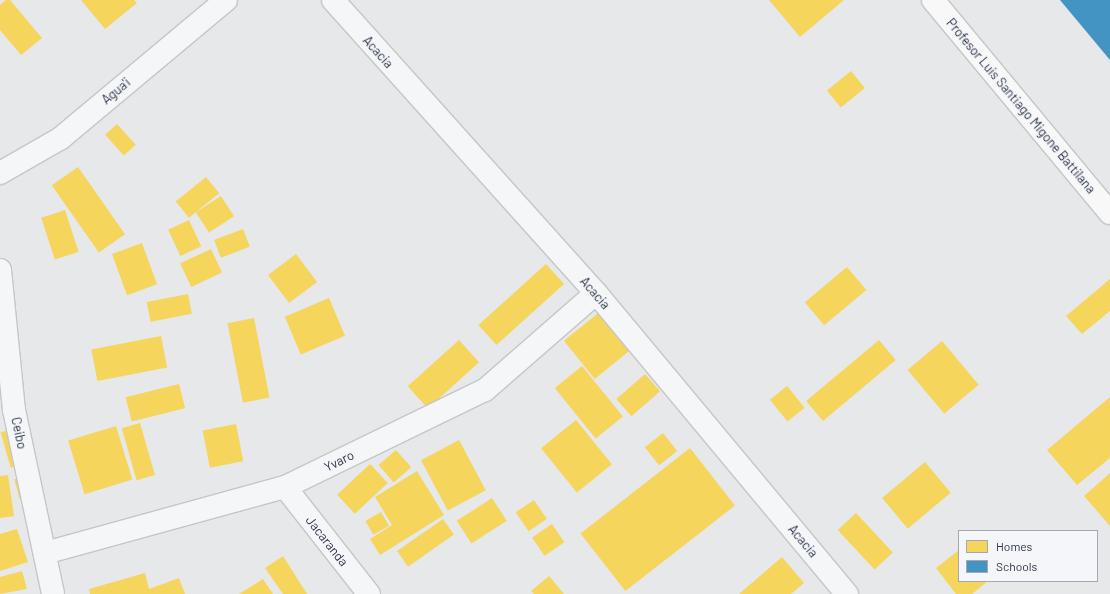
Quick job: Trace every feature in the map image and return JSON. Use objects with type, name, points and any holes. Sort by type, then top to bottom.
[{"type":"main road","name":"Profesor Luis Santiago Migone Battilana","points":[[936,1],[1110,212]]},
{"type":"street","name":"Agua'i","points":[[0,173],[61,138],[226,0]]},
{"type":"street","name":"Acacia","points":[[333,0],[596,293],[847,594]]},
{"type":"street","name":"Ceibo","points":[[0,270],[7,412],[45,553],[52,594]]},
{"type":"street","name":"Yvaro","points":[[45,553],[285,487],[484,390],[596,293]]},
{"type":"street","name":"Jacaranda","points":[[285,487],[369,594]]},
{"type":"building: Homes","points":[[6,0],[10,0],[42,38],[21,55],[0,30],[0,5]]},
{"type":"building: Homes","points":[[81,0],[134,0],[137,3],[105,29]]},
{"type":"building: Homes","points":[[769,0],[844,0],[800,37]]},
{"type":"building: Homes","points":[[851,71],[865,88],[841,108],[827,91]]},
{"type":"building: Homes","points":[[117,124],[136,145],[124,156],[105,135]]},
{"type":"building: Homes","points":[[78,167],[125,234],[99,253],[52,185]]},
{"type":"building: Homes","points":[[206,177],[219,193],[189,218],[176,202]]},
{"type":"building: Homes","points":[[221,196],[234,216],[209,232],[196,212]]},
{"type":"building: Homes","points":[[65,210],[79,252],[55,260],[41,218]]},
{"type":"building: Homes","points":[[189,220],[201,246],[180,256],[168,230]]},
{"type":"building: Homes","points":[[243,229],[250,247],[221,258],[214,240]]},
{"type":"building: Homes","points":[[142,243],[157,284],[127,295],[112,254]]},
{"type":"building: Homes","points":[[211,249],[222,273],[191,287],[180,263]]},
{"type":"building: Homes","points":[[296,254],[317,282],[289,303],[268,275]]},
{"type":"building: Homes","points":[[546,264],[564,284],[496,345],[478,325]]},
{"type":"building: Homes","points":[[847,267],[866,290],[824,325],[805,302]]},
{"type":"building: Homes","points":[[1110,279],[1110,311],[1082,334],[1066,316]]},
{"type":"building: Homes","points":[[188,294],[192,314],[151,322],[147,302]]},
{"type":"building: Homes","points":[[329,298],[345,336],[301,354],[285,317]]},
{"type":"building: Homes","points":[[602,310],[633,348],[595,379],[564,341]]},
{"type":"building: Homes","points":[[254,318],[269,398],[243,403],[227,323]]},
{"type":"building: Homes","points":[[161,336],[167,367],[97,381],[91,350]]},
{"type":"building: Homes","points":[[459,340],[479,362],[428,408],[408,386]]},
{"type":"building: Homes","points":[[879,340],[896,360],[823,421],[806,401]]},
{"type":"building: Homes","points":[[942,341],[979,385],[944,414],[908,370]]},
{"type":"building: Homes","points":[[582,366],[623,417],[596,439],[555,388]]},
{"type":"building: Homes","points":[[645,374],[660,391],[631,416],[616,399]]},
{"type":"building: Homes","points":[[179,384],[185,408],[132,422],[126,397]]},
{"type":"building: Homes","points":[[787,386],[805,408],[788,422],[770,400]]},
{"type":"building: Homes","points":[[1110,397],[1110,458],[1077,485],[1047,450]]},
{"type":"building: Homes","points":[[576,420],[612,464],[577,493],[541,448]]},
{"type":"building: Homes","points":[[140,423],[155,475],[137,480],[122,428]]},
{"type":"building: Homes","points":[[236,424],[243,461],[210,468],[203,430]]},
{"type":"building: Homes","points":[[116,426],[132,480],[85,494],[68,441]]},
{"type":"building: Homes","points":[[15,428],[25,464],[11,468],[1,432]]},
{"type":"building: Homes","points":[[663,433],[677,451],[659,465],[645,447]]},
{"type":"building: Homes","points":[[459,440],[486,490],[448,511],[421,460]]},
{"type":"building: Homes","points":[[690,448],[735,506],[625,591],[580,534]]},
{"type":"building: Homes","points":[[396,450],[411,467],[394,482],[379,465]]},
{"type":"building: Homes","points":[[925,462],[951,493],[908,529],[882,498]]},
{"type":"building: Homes","points":[[370,464],[388,483],[355,514],[337,495]]},
{"type":"building: Homes","points":[[417,471],[444,515],[380,555],[370,539],[392,525],[375,497]]},
{"type":"building: Homes","points":[[1110,473],[1110,526],[1084,496]]},
{"type":"building: Homes","points":[[8,475],[14,516],[0,518],[0,476]]},
{"type":"building: Homes","points":[[23,477],[28,496],[19,499],[14,479]]},
{"type":"building: Homes","points":[[492,498],[507,521],[471,544],[457,521]]},
{"type":"building: Homes","points":[[534,500],[547,519],[529,531],[516,512]]},
{"type":"building: Homes","points":[[381,512],[389,526],[373,535],[365,521]]},
{"type":"building: Homes","points":[[856,513],[893,552],[875,570],[838,530]]},
{"type":"building: Homes","points":[[443,519],[454,535],[408,567],[397,551]]},
{"type":"building: Homes","points":[[552,524],[564,542],[544,556],[532,537]]},
{"type":"building: Homes","points":[[17,529],[28,562],[0,571],[0,534]]},
{"type":"building: Homes","points":[[958,551],[958,582],[987,582],[972,594],[956,594],[936,568]]},
{"type":"building: Homes","points":[[283,556],[307,594],[283,594],[265,568]]},
{"type":"building: Homes","points":[[782,557],[804,583],[791,594],[739,594]]},
{"type":"building: Homes","points":[[22,571],[27,589],[0,594],[0,577]]},
{"type":"building: Homes","points":[[145,573],[149,589],[179,578],[185,594],[90,594],[89,589]]},
{"type":"building: Homes","points":[[549,576],[564,594],[534,594],[531,591]]},
{"type":"building: Homes","points":[[263,579],[273,594],[239,594]]},
{"type":"building: Schools","points":[[1060,0],[1110,0],[1110,60]]}]
